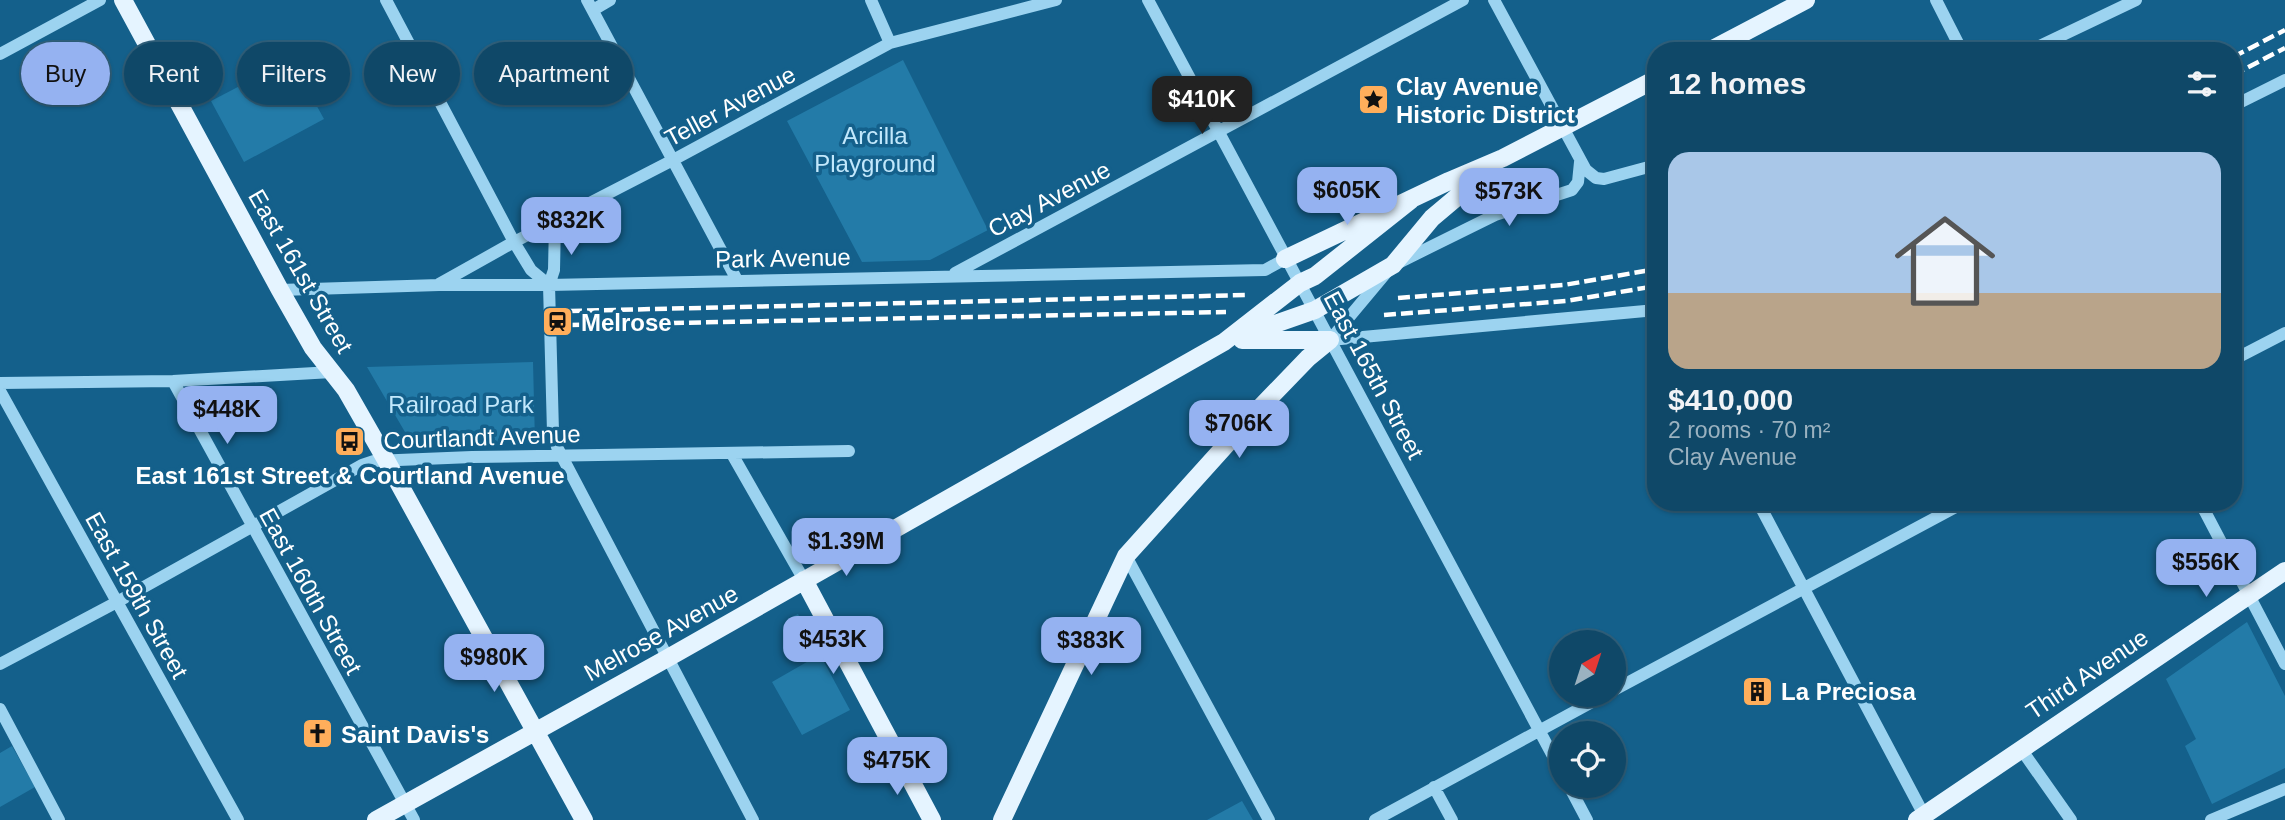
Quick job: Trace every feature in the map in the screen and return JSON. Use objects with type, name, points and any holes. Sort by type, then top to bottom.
[{"type":"main road","name":"East 161st Street","points":[[123,0],[280,290],[313,348],[345,390],[386,460],[584,820]]},
{"type":"main road","points":[[1726,42],[1807,0]]},
{"type":"main road","points":[[1285,259],[1503,158],[1647,84]]},
{"type":"main road","points":[[1393,265],[1432,218],[1503,158]]},
{"type":"main road","name":"Melrose Avenue","points":[[376,820],[409,812],[536,730],[1224,342],[1300,283],[1315,276],[1410,200]]},
{"type":"main road","name":"Melrose Avenue","points":[[1224,342],[1315,310],[1393,265]]},
{"type":"main road","points":[[1224,342],[1330,340]]},
{"type":"main road","points":[[1002,820],[1126,556],[1254,415],[1308,358],[1330,340]]},
{"type":"main road","name":"Third Avenue","points":[[1921,818],[2285,571]]},
{"type":"main road","points":[[804,580],[932,820]]},
{"type":"street","points":[[0,54],[100,0]]},
{"type":"street","points":[[386,0],[514,242],[531,270],[549,285]]},
{"type":"street","points":[[610,0],[590,5],[737,280]]},
{"type":"street","points":[[871,0],[890,43]]},
{"type":"street","name":"Teller Avenue","points":[[439,285],[514,242],[890,43],[1056,0]]},
{"type":"street","name":"East 165th Street","points":[[1148,0],[1549,748]]},
{"type":"street","name":"Clay Avenue","points":[[951,276],[1463,0]]},
{"type":"street","points":[[1494,0],[1580,162],[1600,179],[1647,167]]},
{"type":"street","points":[[1936,0],[1957,42]]},
{"type":"street","points":[[2048,42],[2136,0]]},
{"type":"street","points":[[2242,102],[2285,80]]},
{"type":"street","points":[[1330,340],[1393,265],[1495,215],[1572,190],[1577,182],[1580,162]]},
{"type":"street","points":[[555,222],[554,270],[549,285],[553,432],[559,455],[753,820]]},
{"type":"street","name":"Park Avenue","points":[[280,290],[1265,270],[1285,259]]},
{"type":"street","points":[[1330,340],[1647,311]]},
{"type":"street","points":[[2242,355],[2285,332]]},
{"type":"street","points":[[0,383],[173,381],[332,372]]},
{"type":"street","name":"East 160th Street","points":[[173,381],[409,812]]},
{"type":"street","name":"East 159th Street","points":[[0,391],[238,820]]},
{"type":"street","name":"Courtlandt Avenue","points":[[0,664],[117,602],[362,464],[386,460],[559,455],[849,451]]},
{"type":"street","points":[[732,454],[804,580]]},
{"type":"street","points":[[1763,511],[1921,818]]},
{"type":"street","points":[[1626,684],[1948,511]]},
{"type":"street","points":[[2205,511],[2285,664]]},
{"type":"street","points":[[1126,556],[1269,820]]},
{"type":"street","points":[[1375,820],[1582,707]]},
{"type":"street","points":[[0,709],[59,820]]},
{"type":"street","points":[[2021,749],[2071,820]]},
{"type":"street","points":[[1434,787],[1452,820]]},
{"type":"street","points":[[2211,820],[2285,789]]},
{"type":"street","points":[[1575,798],[1587,820]]},
{"type":"green space","name":"Arcilla Playground","points":[[903,60],[988,230],[930,260],[862,262],[787,121]]},
{"type":"green space","points":[[237,87],[237,105],[316,105],[324,119],[244,162],[213,105],[223,105],[223,95]]},
{"type":"green space","name":"Railroad Park","points":[[533,362],[535,442],[412,444],[367,367]]},
{"type":"green space","points":[[798,614],[850,710],[802,735],[772,682],[812,659],[790,618]]},
{"type":"green space","points":[[2247,622],[2285,696],[2285,768],[2212,804],[2185,746],[2196,739],[2166,679]]},
{"type":"green space","points":[[12,746],[35,787],[0,807],[0,753]]},
{"type":"green space","points":[[1242,801],[1253,820],[1207,820]]},
{"type":"railway","points":[[2242,52],[2285,30]]},
{"type":"railway","points":[[2242,70],[2285,48]]},
{"type":"railway","points":[[1398,298],[1564,285],[1647,271]]},
{"type":"railway","points":[[1384,315],[1566,301],[1647,288]]},
{"type":"railway","points":[[570,311],[1247,295]]},
{"type":"railway","points":[[570,325],[1226,312]]},
{"type":"place","name":"Clay Avenue Historic District","points":[[1373,100]]},
{"type":"place","name":"Melrose","points":[[558,322]]},
{"type":"place","name":"East 161st Street & Courtland Avenue","points":[[350,441]]},
{"type":"place","name":"La Preciosa","points":[[1758,691]]},
{"type":"place","name":"Saint Davis's","points":[[318,734]]}]
